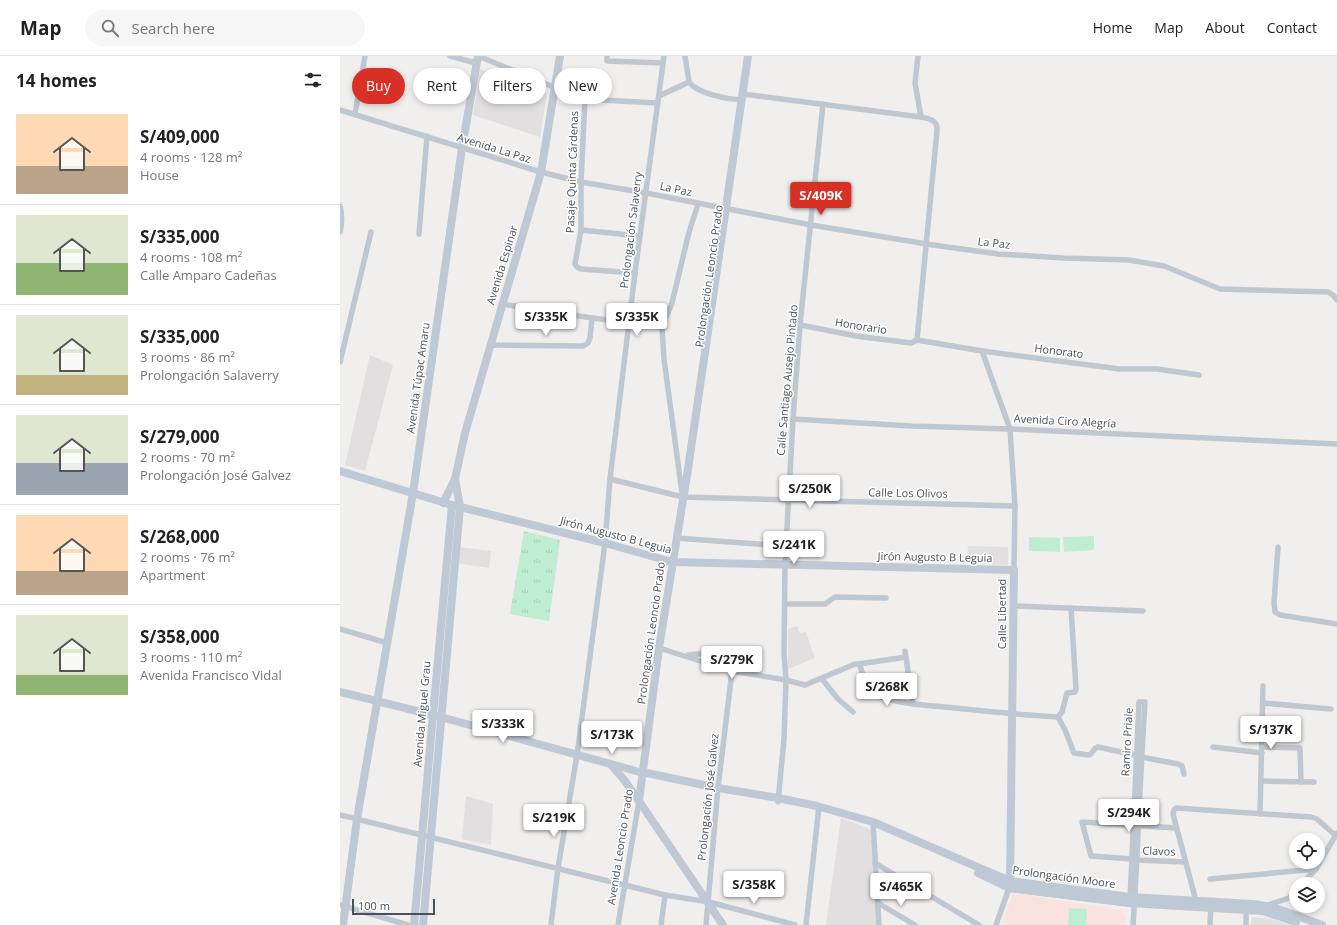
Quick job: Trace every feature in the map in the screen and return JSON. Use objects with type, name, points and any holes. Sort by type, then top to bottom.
[{"type":"street","points":[[355,114],[365,56]]},
{"type":"street","points":[[450,56],[477,59],[554,87]]},
{"type":"street","name":"Avenida Espinar","points":[[558,68],[560,56]]},
{"type":"street","points":[[607,56],[607,61],[621,59],[663,63]]},
{"type":"street","name":"Prolongación Salaverry","points":[[551,925],[558,868],[577,754],[605,543],[610,478],[635,273],[664,56]]},
{"type":"street","points":[[685,56],[689,82],[694,87],[727,99],[744,96],[823,104],[921,117],[933,120],[938,129],[917,340]]},
{"type":"street","name":"Prolongación Leoncio Prado","points":[[643,773],[659,648],[728,208],[744,96],[748,56]]},
{"type":"street","name":"Prolongación Leoncio Prado","points":[[744,96],[752,56]]},
{"type":"street","points":[[918,56],[915,83],[921,117]]},
{"type":"street","name":"Avenida Túpac Amaru","points":[[343,925],[343,905],[413,493],[462,148],[477,59]]},
{"type":"street","points":[[659,96],[689,82]]},
{"type":"street","name":"Avenida Espinar","points":[[456,506],[455,479],[464,434],[541,172],[554,99]]},
{"type":"street","points":[[612,101],[658,103]]},
{"type":"street","name":"Pasaje Quinta Cárdenas","points":[[586,104],[581,182],[581,230],[575,264],[577,267],[581,268],[635,273]]},
{"type":"street","name":"Calle Santiago Ausejo Pintado","points":[[778,800],[784,739],[786,680],[784,653],[785,564],[793,419],[800,326],[823,104]]},
{"type":"street","name":"Avenida La Paz","points":[[340,110],[541,172],[581,182],[646,193]]},
{"type":"street","points":[[419,234],[427,136]]},
{"type":"street","name":"La Paz","points":[[646,193],[811,225],[926,244],[998,254],[1128,260],[1164,266],[1217,288],[1328,292],[1333,294],[1337,300]]},
{"type":"street","name":"Prolongación Leoncio Prado","points":[[683,497],[664,359],[662,326],[672,303],[689,232],[698,204]]},
{"type":"street","points":[[340,206],[342,227],[340,232]]},
{"type":"street","points":[[581,230],[640,236]]},
{"type":"street","points":[[340,362],[371,232]]},
{"type":"street","points":[[502,304],[592,318],[662,326]]},
{"type":"street","points":[[490,345],[583,346],[588,343],[590,338],[592,318]]},
{"type":"street","name":"Honorario","points":[[800,326],[911,344],[917,340]]},
{"type":"street","name":"Honorato","points":[[917,340],[982,351],[1120,369],[1157,369],[1199,375]]},
{"type":"street","name":"Calle Libertad","points":[[982,351],[1010,429],[1015,506],[1013,714],[1009,885]]},
{"type":"street","name":"Avenida Ciro Alegría","points":[[793,419],[911,426],[1337,444]]},
{"type":"street","name":"Jirón Augusto B Leguia","points":[[340,471],[456,506],[605,543],[672,562],[1014,570]]},
{"type":"street","name":"Calle Los Olivos","points":[[610,478],[683,497],[1015,506]]},
{"type":"street","name":"Avenida Espinar","points":[[443,502],[455,479]]},
{"type":"street","name":"Avenida Miguel Grau","points":[[414,925],[422,835],[437,716],[456,506]]},
{"type":"street","points":[[676,538],[786,546]]},
{"type":"street","points":[[1278,547],[1274,603],[1275,612],[1280,615],[1337,624]]},
{"type":"street","points":[[785,604],[825,604],[834,597],[886,598]]},
{"type":"street","points":[[1013,606],[1143,611]]},
{"type":"street","points":[[1058,717],[1062,712],[1068,693],[1075,692],[1076,689],[1071,608]]},
{"type":"street","points":[[340,629],[387,642]]},
{"type":"street","points":[[659,648],[732,671],[786,680],[805,685],[855,664],[905,654],[913,704]]},
{"type":"street","points":[[685,656],[743,650]]},
{"type":"street","points":[[859,664],[866,687],[870,692],[884,698],[913,704],[1058,717]]},
{"type":"street","name":"Prolongación José Galvez","points":[[706,925],[732,671]]},
{"type":"street","points":[[822,679],[838,698],[853,712]]},
{"type":"street","points":[[1260,814],[1263,686]]},
{"type":"street","name":"Prolongación Moore","points":[[340,692],[437,716],[577,754],[612,766],[643,773],[647,772],[719,791],[818,808],[874,824],[1009,885],[1132,900],[1264,908],[1317,924]]},
{"type":"street","name":"Ramiro Priale","points":[[1133,925],[1132,900],[1135,859],[1138,756],[1142,702]]},
{"type":"street","points":[[1263,703],[1331,709]]},
{"type":"street","name":"Avenida Miguel Grau","points":[[423,925],[431,837],[437,716]]},
{"type":"street","points":[[1058,717],[1074,753],[1089,756],[1094,749],[1098,747],[1178,764],[1182,766],[1184,774]]},
{"type":"street","points":[[1213,747],[1262,750],[1300,748],[1301,782]]},
{"type":"street","points":[[612,766],[639,801],[723,925]]},
{"type":"street","name":"Avenida Leoncio Prado","points":[[618,925],[643,773]]},
{"type":"street","points":[[1261,781],[1314,782]]},
{"type":"street","points":[[806,925],[818,808]]},
{"type":"street","points":[[1196,900],[1176,828],[1173,814],[1176,808],[1311,817],[1317,819],[1336,834],[1325,853]]},
{"type":"street","points":[[340,815],[665,895],[708,902],[795,925]]},
{"type":"street","name":"Clavos","points":[[1136,825],[1082,822],[1091,856],[1185,862]]},
{"type":"street","points":[[874,824],[879,925]]},
{"type":"street","points":[[1136,825],[1176,828]]},
{"type":"street","points":[[875,863],[979,925]]},
{"type":"street","points":[[1210,879],[1316,869]]},
{"type":"street","points":[[1309,877],[1316,869]]},
{"type":"street","points":[[996,925],[1009,885]]},
{"type":"street","points":[[661,925],[665,895]]},
{"type":"street","points":[[1264,908],[1289,898]]},
{"type":"street","name":"Prolongación Moore","points":[[1132,900],[1196,900],[1211,905]]},
{"type":"street","points":[[878,903],[915,925]]},
{"type":"street","points":[[343,905],[408,925]]},
{"type":"street","points":[[1210,925],[1211,905]]},
{"type":"street","points":[[1246,907],[1246,925]]},
{"type":"street","name":"Prolongación Moore","points":[[1264,908],[1305,925]]},
{"type":"shaded area","points":[[479,76],[479,104],[545,104],[540,137],[473,115]]},
{"type":"shaded area","points":[[370,355],[393,365],[365,471],[345,465]]},
{"type":"shaded area","points":[[968,546],[1008,547],[1008,565],[967,563]]},
{"type":"shaded area","points":[[458,547],[491,551],[489,568],[456,563]]},
{"type":"shaded area","points":[[797,626],[800,633],[806,632],[815,658],[788,669],[788,629]]},
{"type":"shaded area","points":[[466,796],[493,804],[491,845],[462,839]]},
{"type":"shaded area","points":[[841,818],[872,830],[877,925],[826,925]]},
{"type":"shaded area","points":[[1013,893],[1121,910],[1126,916],[1125,925],[1002,925]]},
{"type":"shaded area","points":[[1252,917],[1272,919],[1290,925],[1251,925]]},
{"type":"green space","points":[[524,531],[560,540],[549,621],[510,614]]},
{"type":"green space","points":[[1094,536],[1094,550],[1064,552],[1063,537]]},
{"type":"green space","points":[[1029,537],[1060,538],[1060,552],[1029,551]]},
{"type":"green space","points":[[1069,908],[1087,909],[1086,925],[1068,925]]}]
